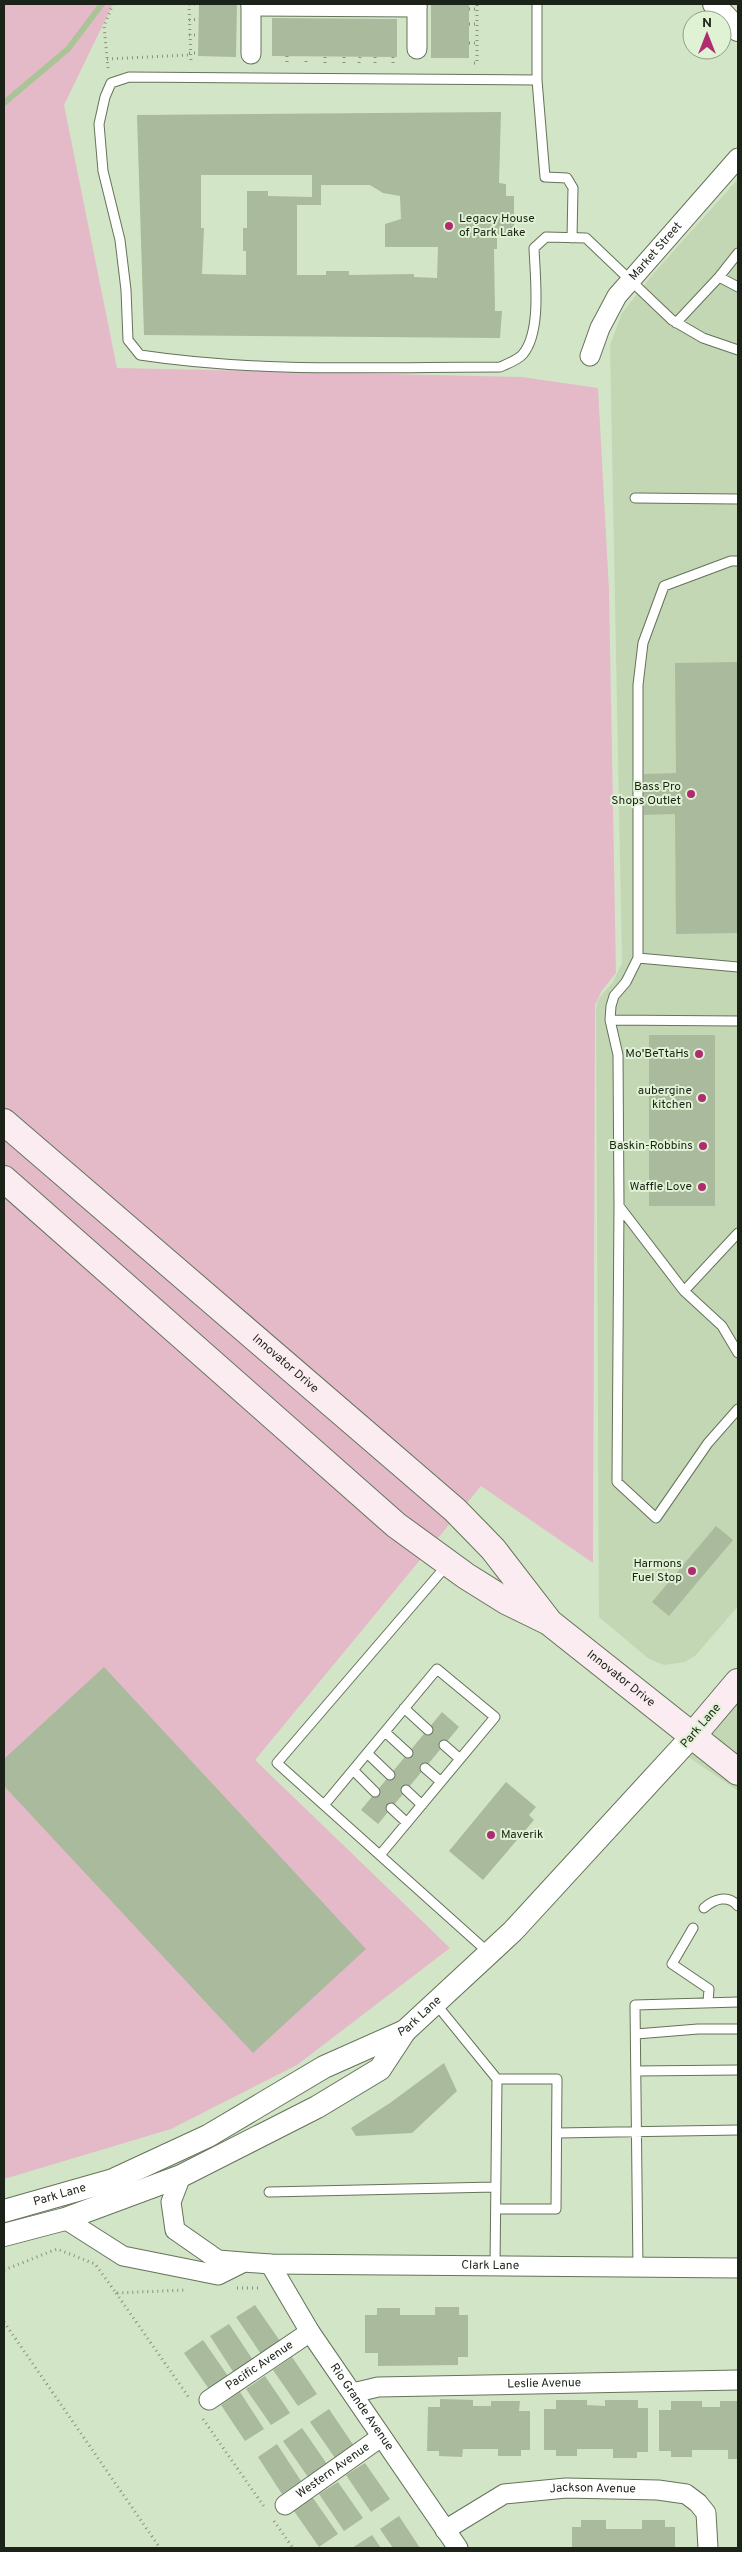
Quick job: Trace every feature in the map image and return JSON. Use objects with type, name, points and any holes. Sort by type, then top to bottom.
[{"type":"main road","name":"Innovator Drive","points":[[4,1122],[455,1510],[494,1548],[549,1622]]},
{"type":"main road","name":"Innovator Drive","points":[[4,1179],[366,1500],[411,1537],[506,1601],[549,1622],[694,1734],[738,1772]]},
{"type":"main road","name":"Park Lane","points":[[694,1734],[738,1682]]},
{"type":"street","points":[[714,4],[738,30]]},
{"type":"street","points":[[251,54],[251,5],[418,5],[418,49]]},
{"type":"street","name":"Market Street","points":[[590,356],[604,320],[617,296],[738,158]]},
{"type":"street","name":"Park Lane","points":[[4,2211],[113,2180],[208,2136],[324,2068],[405,2031],[490,1954],[558,1884],[694,1734]]},
{"type":"street","points":[[4,2235],[65,2219],[181,2176],[317,2107],[380,2069],[405,2031]]},
{"type":"street","name":"Clark Lane","points":[[181,2176],[170,2202],[175,2230],[218,2260],[270,2264],[638,2269],[738,2268]]},
{"type":"street","name":"Clark Lane","points":[[65,2219],[123,2256],[218,2275],[243,2263]]},
{"type":"street","name":"Rio Grande Avenue","points":[[270,2264],[310,2332],[353,2393],[455,2547]]},
{"type":"street","name":"Pacific Avenue","points":[[209,2400],[310,2332]]},
{"type":"street","name":"Leslie Avenue","points":[[353,2393],[378,2387],[738,2380]]},
{"type":"street","name":"Western Avenue","points":[[285,2505],[381,2437]]},
{"type":"street","name":"Jackson Avenue","points":[[445,2530],[504,2494],[566,2488],[658,2490],[686,2494],[698,2503],[706,2513],[708,2548]]},
{"type":"lane","points":[[537,4],[537,80],[545,177],[567,178],[573,188],[572,238]]},
{"type":"lane","points":[[537,80],[129,77],[112,83],[105,97],[99,124],[102,171],[120,240],[126,290],[128,340],[140,355],[176,360],[303,367],[500,367],[522,355],[532,338],[535,307],[534,248],[546,237],[586,238],[629,281],[676,323],[703,338],[738,350]]},
{"type":"lane","points":[[676,323],[719,277],[738,253]]},
{"type":"lane","points":[[719,277],[738,287]]},
{"type":"lane","points":[[635,498],[738,499]]},
{"type":"lane","points":[[738,561],[731,561],[664,586],[643,643],[638,685],[638,958],[626,982],[614,996],[610,1020],[618,1055],[617,1482],[656,1518],[708,1443],[738,1409]]},
{"type":"lane","points":[[638,958],[738,966]]},
{"type":"lane","points":[[610,1020],[738,1021]]},
{"type":"lane","points":[[619,1206],[684,1291],[722,1326],[738,1353]]},
{"type":"lane","points":[[684,1291],[738,1233]]},
{"type":"lane","points":[[449,1563],[276,1763],[490,1954]]},
{"type":"lane","points":[[324,1805],[437,1669],[495,1717],[380,1855]]},
{"type":"lane","points":[[404,1708],[428,1730]]},
{"type":"lane","points":[[385,1732],[408,1753]]},
{"type":"lane","points":[[444,1745],[460,1759]]},
{"type":"lane","points":[[367,1753],[390,1775]]},
{"type":"lane","points":[[425,1768],[441,1782]]},
{"type":"lane","points":[[353,1770],[375,1792]]},
{"type":"lane","points":[[406,1790],[422,1805]]},
{"type":"lane","points":[[391,1808],[407,1823]]},
{"type":"lane","points":[[704,1908],[712,1900],[722,1898],[734,1902],[738,1906]]},
{"type":"lane","points":[[693,1928],[672,1964],[709,1989],[708,2002]]},
{"type":"lane","points":[[638,2269],[638,2133],[635,2006],[738,2002]]},
{"type":"lane","points":[[436,2003],[497,2079],[495,2267]]},
{"type":"lane","points":[[636,2034],[698,2029],[738,2029]]},
{"type":"lane","points":[[636,2071],[738,2070]]},
{"type":"lane","points":[[496,2209],[556,2209],[557,2133],[557,2079],[497,2079]]},
{"type":"lane","points":[[557,2133],[738,2130]]},
{"type":"lane","points":[[269,2192],[495,2187]]},
{"type":"path","points":[[108,68],[104,26],[113,4]]},
{"type":"path","points":[[199,4],[189,4],[190,62],[199,62]]},
{"type":"path","points":[[467,63],[476,63],[477,4]]},
{"type":"path","points":[[469,9],[477,9]]},
{"type":"path","points":[[189,20],[198,19]]},
{"type":"path","points":[[469,24],[477,24]]},
{"type":"path","points":[[189,35],[198,35]]},
{"type":"path","points":[[469,44],[477,44]]},
{"type":"path","points":[[107,59],[198,53]]},
{"type":"path","points":[[287,56],[287,62]]},
{"type":"path","points":[[306,57],[306,62]]},
{"type":"path","points":[[325,57],[325,63]]},
{"type":"path","points":[[344,57],[344,63]]},
{"type":"path","points":[[360,57],[360,63]]},
{"type":"path","points":[[375,57],[375,63]]},
{"type":"path","points":[[393,57],[393,63]]},
{"type":"path","points":[[278,62],[401,63]]},
{"type":"path","points":[[4,2322],[160,2548]]},
{"type":"shaded area","points":[[4,4],[113,4],[64,105],[117,368],[522,377],[598,388],[609,590],[616,973],[601,992],[595,1005],[593,1563],[481,1486],[255,1760],[450,1948],[297,2065],[171,2129],[4,2179]]},
{"type":"shaded area","points":[[738,179],[738,1606],[696,1655],[685,1662],[664,1665],[649,1659],[599,1617],[596,1008],[599,998],[613,982],[622,963],[610,345],[622,313],[653,274]]},
{"type":"shaded area","points":[[738,1681],[738,1791],[674,1747]]},
{"type":"building","points":[[199,4],[237,4],[236,57],[198,56]]},
{"type":"building","points":[[431,4],[469,4],[469,58],[431,58]]},
{"type":"building","points":[[272,18],[397,19],[397,57],[272,56]]},
{"type":"building","name":"Legacy House of Park Lake","points":[[501,112],[499,183],[506,184],[506,196],[514,196],[514,235],[497,235],[497,249],[494,249],[495,311],[502,311],[500,338],[144,335],[137,115]],"holes":[[[201,175],[312,175],[312,197],[268,196],[268,191],[247,191],[247,228],[243,228],[243,251],[246,251],[246,275],[202,274],[204,228],[201,228]],[[321,185],[370,185],[383,193],[400,196],[401,219],[385,224],[385,247],[438,247],[437,278],[414,277],[414,274],[349,275],[349,271],[326,271],[326,275],[297,275],[297,205],[321,205]]]},
{"type":"building","name":"Bass Pro Shops Outlet","points":[[738,662],[738,933],[676,934],[675,814],[644,815],[644,774],[676,773],[675,663]]},
{"type":"building","points":[[649,1035],[715,1035],[715,1206],[649,1206]]},
{"type":"building","name":"Harmons Fuel Stop","points":[[716,1526],[733,1540],[669,1616],[652,1602]]},
{"type":"building","points":[[104,1667],[366,1949],[253,2053],[4,1786],[4,1759]]},
{"type":"building","points":[[442,1712],[459,1727],[378,1824],[361,1810]]},
{"type":"building","name":"Maverik","points":[[506,1782],[536,1807],[529,1815],[534,1820],[483,1880],[449,1851]]},
{"type":"building","points":[[444,2063],[457,2091],[412,2133],[356,2136],[351,2128],[390,2103]]},
{"type":"building","points":[[255,2305],[280,2341],[261,2354],[236,2317]]},
{"type":"building","points":[[435,2307],[459,2307],[459,2315],[468,2315],[468,2357],[458,2357],[458,2365],[378,2366],[378,2353],[365,2353],[365,2315],[377,2315],[377,2308],[400,2308],[400,2315],[435,2315]]},
{"type":"building","points":[[229,2324],[253,2360],[234,2373],[210,2336]]},
{"type":"building","points":[[203,2340],[228,2376],[209,2389],[184,2353]]},
{"type":"building","points":[[292,2357],[317,2394],[298,2406],[273,2370]]},
{"type":"building","points":[[265,2376],[290,2413],[271,2425],[246,2389]]},
{"type":"building","points":[[240,2392],[264,2429],[245,2441],[221,2405]]},
{"type":"building","points":[[440,2399],[473,2400],[473,2406],[491,2406],[491,2401],[520,2401],[519,2411],[530,2411],[530,2450],[521,2450],[521,2456],[498,2456],[498,2449],[463,2449],[462,2457],[439,2456],[439,2451],[427,2451],[428,2407],[440,2407]]},
{"type":"building","points":[[556,2400],[587,2400],[587,2405],[605,2406],[605,2400],[638,2400],[638,2408],[648,2408],[648,2452],[637,2452],[637,2458],[613,2458],[613,2449],[577,2449],[577,2456],[556,2456],[556,2450],[544,2450],[544,2409],[556,2409]]},
{"type":"building","points":[[671,2401],[702,2401],[702,2407],[720,2407],[720,2401],[738,2401],[738,2459],[728,2459],[728,2450],[692,2450],[692,2457],[671,2457],[671,2451],[659,2451],[659,2410],[671,2410]]},
{"type":"building","points":[[329,2409],[354,2446],[335,2458],[310,2422]]},
{"type":"building","points":[[302,2428],[327,2464],[308,2477],[283,2441]]},
{"type":"building","points":[[277,2444],[301,2481],[282,2494],[258,2457]]},
{"type":"building","points":[[365,2463],[390,2499],[371,2512],[346,2475]]},
{"type":"building","points":[[338,2482],[363,2518],[344,2531],[319,2494]]},
{"type":"building","points":[[313,2498],[338,2534],[319,2547],[294,2511]]},
{"type":"building","points":[[399,2516],[420,2548],[393,2548],[380,2529]]},
{"type":"building","points":[[581,2520],[606,2520],[606,2529],[642,2529],[642,2520],[665,2520],[665,2527],[675,2527],[675,2548],[572,2548],[572,2527],[581,2527]]},
{"type":"building","points":[[372,2535],[381,2548],[352,2548]]},
{"type":"waterway","points":[[4,103],[68,49],[102,4]]},
{"type":"place","name":"Legacy House of Park Lake","points":[[449,226]]},
{"type":"place","name":"Bass Pro Shops Outlet","points":[[691,794]]},
{"type":"place","name":"Mo'BeTtaHs","points":[[699,1054]]},
{"type":"place","name":"aubergine kitchen","points":[[702,1098]]},
{"type":"place","name":"Baskin-Robbins","points":[[703,1146]]},
{"type":"place","name":"Waffle Love","points":[[702,1187]]},
{"type":"place","name":"Harmons Fuel Stop","points":[[692,1571]]},
{"type":"place","name":"Maverik","points":[[491,1835]]}]
